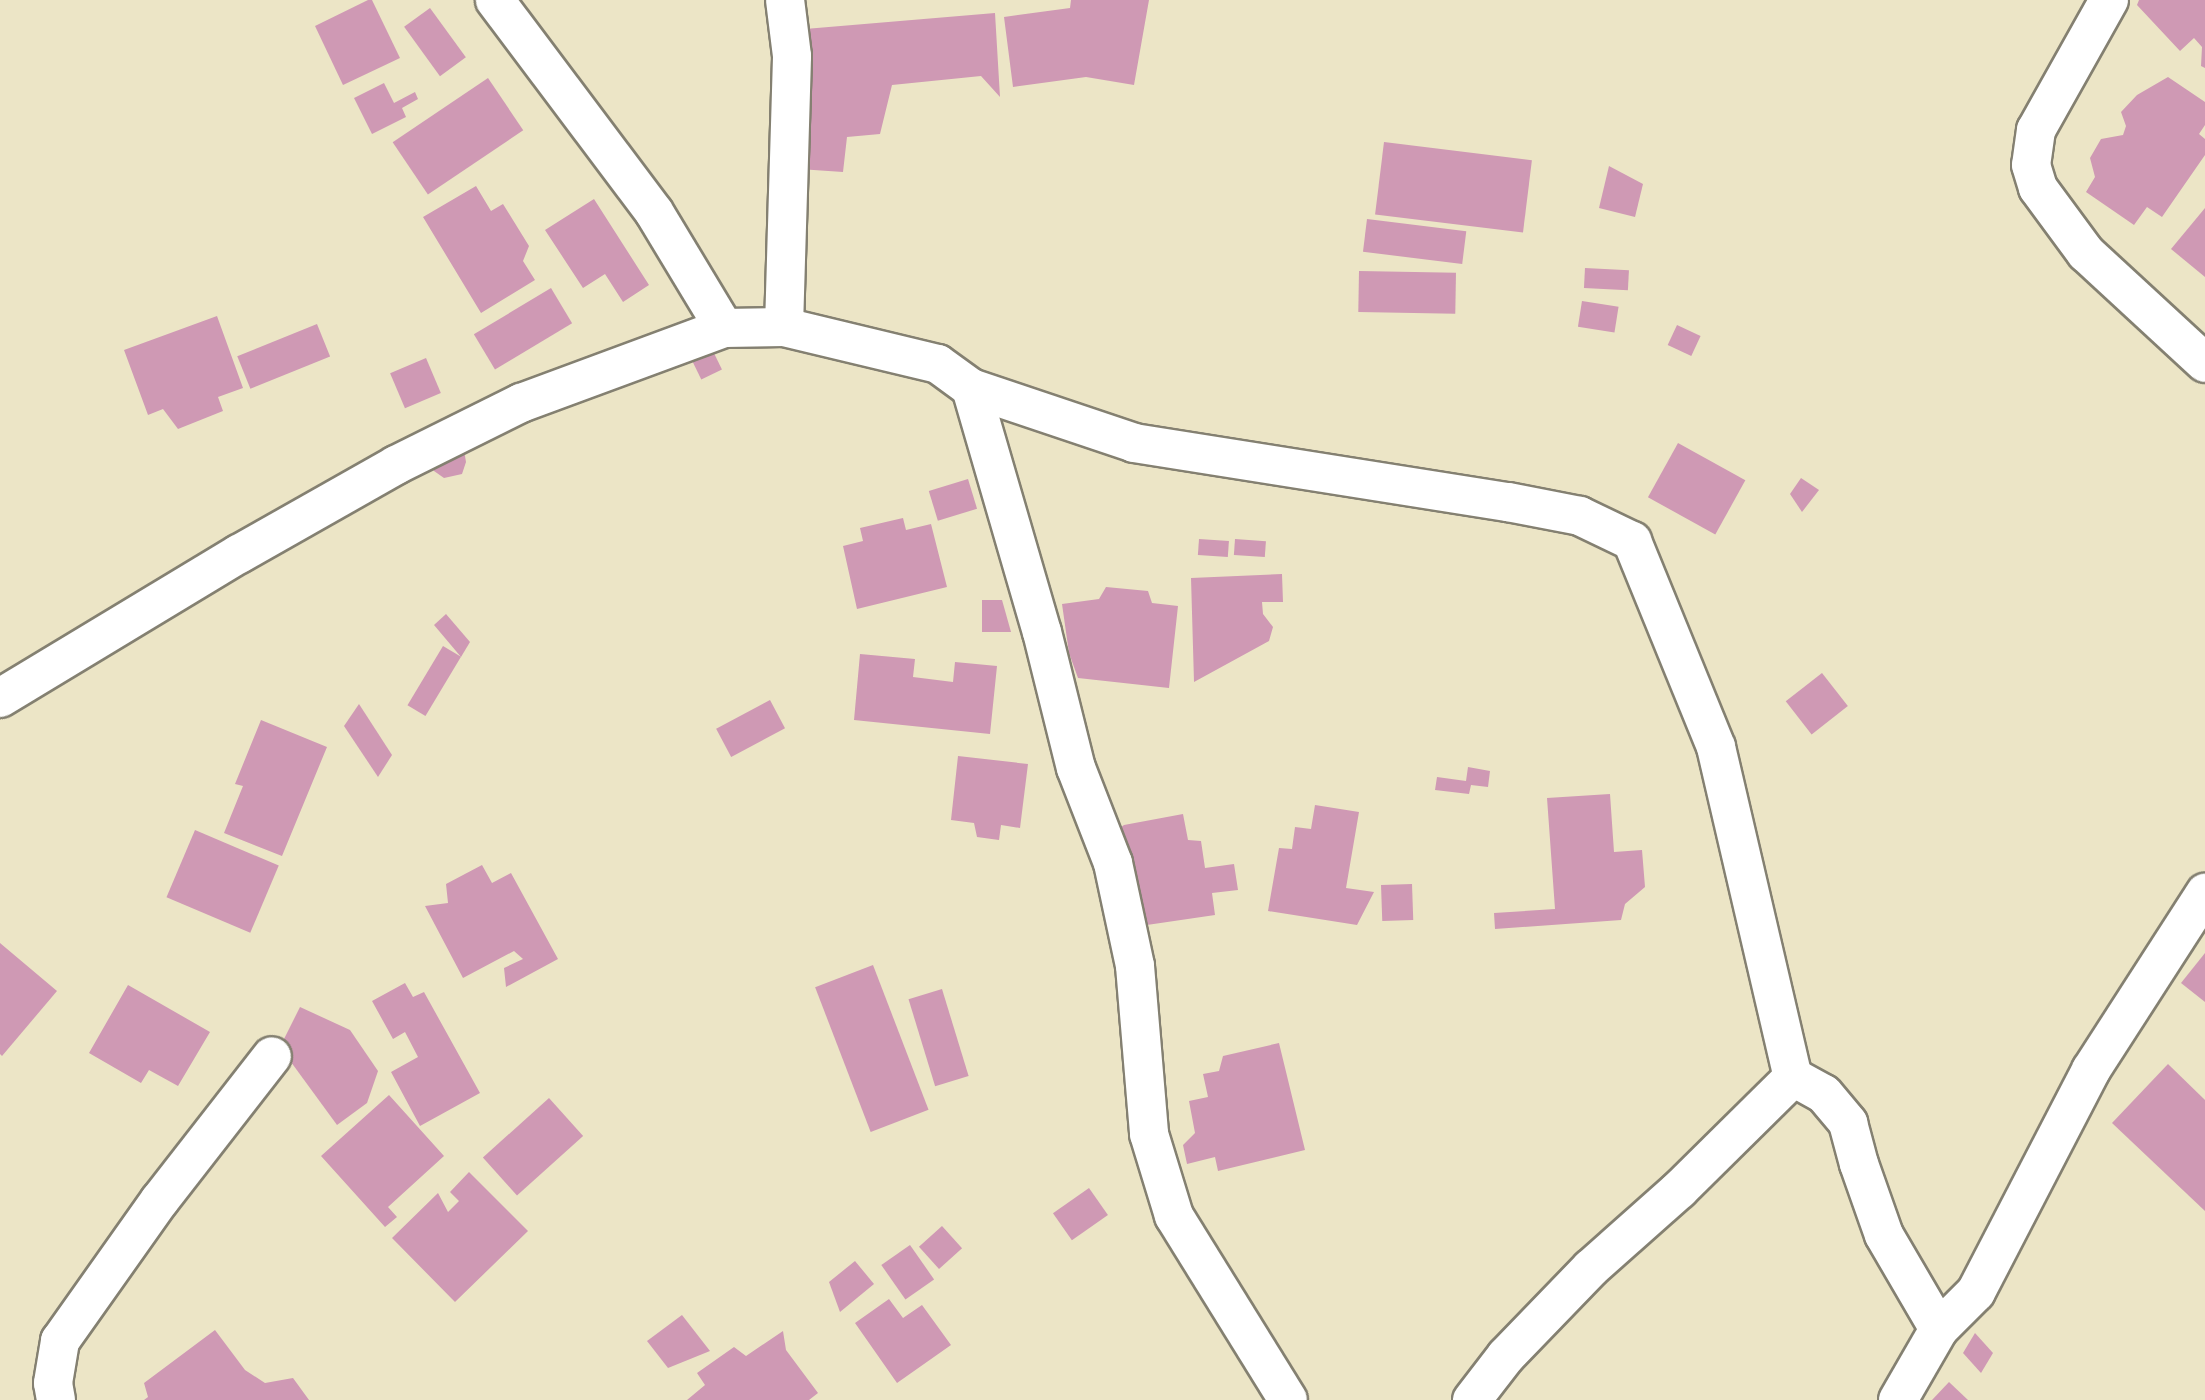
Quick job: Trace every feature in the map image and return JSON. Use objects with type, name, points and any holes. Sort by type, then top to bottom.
[{"type":"street","points":[[495,0],[654,212],[724,328]]},
{"type":"street","points":[[783,327],[792,56],[785,0]]},
{"type":"street","points":[[2109,0],[2036,131],[2031,165],[2038,188],[2086,253],[2205,363]]},
{"type":"street","points":[[0,698],[239,554],[396,465],[521,403],[724,328],[783,327],[938,364],[971,388],[1134,443],[1580,516],[1632,541],[1716,747],[1794,1077],[1824,1094],[1848,1123],[1858,1164],[1884,1235],[1939,1329]]},
{"type":"street","points":[[971,388],[1042,632],[1076,768],[1113,863],[1135,966],[1149,1134],[1174,1216],[1288,1400]]},
{"type":"street","points":[[1898,1400],[1939,1329],[1976,1292],[2091,1070],[2205,893]]},
{"type":"street","points":[[56,1400],[53,1383],[60,1341],[160,1200],[272,1056]]},
{"type":"street","points":[[1472,1400],[1506,1356],[1591,1268],[1679,1190],[1794,1077]]},
{"type":"building","points":[[372,0],[400,58],[343,85],[315,26]]},
{"type":"building","points":[[1071,0],[1149,0],[1134,85],[1086,77],[1013,87],[1004,17],[1070,8]]},
{"type":"building","points":[[2139,0],[2205,0],[2205,68],[2201,66],[2202,47],[2194,38],[2180,51],[2137,5]]},
{"type":"building","points":[[430,8],[466,57],[440,76],[404,27]]},
{"type":"building","points":[[995,13],[1000,97],[981,76],[892,85],[880,134],[847,137],[843,172],[799,169],[805,29]]},
{"type":"building","points":[[2168,77],[2205,102],[2205,125],[2199,134],[2205,139],[2205,155],[2162,217],[2147,207],[2134,225],[2086,192],[2095,177],[2090,158],[2101,139],[2123,135],[2126,126],[2121,112],[2137,95]]},
{"type":"building","points":[[488,78],[523,130],[428,195],[393,142]]},
{"type":"building","points":[[384,83],[394,103],[415,92],[418,99],[402,108],[406,117],[372,134],[354,98]]},
{"type":"building","points":[[1384,142],[1532,160],[1523,233],[1375,214]]},
{"type":"building","points":[[1609,166],[1643,184],[1635,217],[1599,208]]},
{"type":"building","points":[[476,186],[491,211],[503,204],[529,246],[523,261],[535,280],[481,313],[423,217]]},
{"type":"building","points":[[594,199],[649,285],[623,302],[605,274],[583,288],[545,230]]},
{"type":"building","points":[[2205,208],[2205,277],[2171,249]]},
{"type":"building","points":[[1367,219],[1466,231],[1462,264],[1363,252]]},
{"type":"building","points":[[1585,268],[1629,270],[1628,290],[1584,288]]},
{"type":"building","points":[[1359,271],[1456,273],[1455,314],[1358,312]]},
{"type":"building","points":[[551,288],[572,323],[495,369],[474,334]]},
{"type":"building","points":[[1582,301],[1619,307],[1614,332],[1578,327]]},
{"type":"building","points":[[217,316],[243,388],[218,397],[223,411],[178,429],[163,409],[148,415],[124,350]]},
{"type":"building","points":[[317,324],[330,356],[250,389],[237,356]]},
{"type":"building","points":[[1677,325],[1701,336],[1691,356],[1668,345]]},
{"type":"building","points":[[711,347],[722,369],[701,380],[690,357]]},
{"type":"building","points":[[426,358],[441,393],[405,408],[390,373]]},
{"type":"building","points":[[1678,443],[1745,480],[1715,535],[1648,497]]},
{"type":"building","points":[[464,450],[466,462],[462,474],[444,478],[431,466]]},
{"type":"building","points":[[1801,478],[1819,490],[1802,512],[1790,494]]},
{"type":"building","points":[[968,479],[977,509],[938,521],[929,491]]},
{"type":"building","points":[[903,518],[906,530],[931,524],[947,587],[857,609],[843,546],[863,541],[860,528]]},
{"type":"building","points":[[1199,539],[1229,541],[1228,557],[1198,555]]},
{"type":"building","points":[[1235,539],[1266,541],[1265,557],[1234,555]]},
{"type":"building","points":[[1282,574],[1283,602],[1262,602],[1263,614],[1273,627],[1269,641],[1194,682],[1191,578]]},
{"type":"building","points":[[1106,587],[1148,591],[1152,603],[1178,606],[1169,688],[1078,678],[1069,653],[1062,604],[1099,599]]},
{"type":"building","points":[[982,600],[1002,600],[1011,632],[982,632]]},
{"type":"building","points":[[446,614],[470,642],[461,657],[434,625]]},
{"type":"building","points":[[443,646],[461,657],[425,716],[407,705]]},
{"type":"building","points":[[860,654],[915,659],[913,677],[953,682],[955,662],[997,666],[990,734],[854,720]]},
{"type":"building","points":[[1822,673],[1848,706],[1812,734],[1786,701]]},
{"type":"building","points":[[770,700],[785,728],[731,757],[716,729]]},
{"type":"building","points":[[359,704],[392,755],[378,777],[344,726]]},
{"type":"building","points":[[261,720],[327,747],[282,856],[224,833],[243,786],[235,784]]},
{"type":"building","points":[[958,756],[1028,764],[1020,828],[1001,825],[999,840],[977,837],[974,823],[951,820]]},
{"type":"building","points":[[1468,767],[1490,771],[1488,787],[1471,785],[1469,794],[1435,790],[1437,777],[1466,781]]},
{"type":"building","points":[[1610,794],[1614,852],[1642,850],[1645,887],[1625,904],[1621,920],[1495,929],[1494,913],[1555,909],[1547,798]]},
{"type":"building","points":[[1315,805],[1359,812],[1346,888],[1374,892],[1357,925],[1268,911],[1279,848],[1292,849],[1295,827],[1311,829]]},
{"type":"building","points":[[1183,814],[1188,840],[1201,841],[1205,868],[1234,864],[1238,890],[1212,893],[1215,915],[1140,926],[1112,834],[1124,825]]},
{"type":"building","points":[[195,830],[279,866],[250,933],[166,897]]},
{"type":"building","points":[[482,865],[492,883],[511,873],[558,959],[506,987],[504,968],[523,959],[514,951],[463,978],[425,906],[448,903],[446,884]]},
{"type":"building","points":[[1412,884],[1413,920],[1382,921],[1381,885]]},
{"type":"building","points":[[0,943],[57,991],[2,1056],[0,1054]]},
{"type":"building","points":[[2205,953],[2205,1002],[2181,983]]},
{"type":"building","points":[[873,965],[929,1110],[871,1132],[815,987]]},
{"type":"building","points":[[405,983],[413,997],[424,992],[480,1093],[420,1126],[391,1072],[418,1057],[405,1032],[393,1039],[372,1001]]},
{"type":"building","points":[[128,985],[210,1032],[178,1086],[149,1070],[141,1083],[89,1053]]},
{"type":"building","points":[[942,989],[969,1076],[935,1086],[909,999]]},
{"type":"building","points":[[300,1007],[350,1030],[378,1071],[367,1103],[337,1125],[280,1047]]},
{"type":"building","points":[[1279,1043],[1305,1150],[1218,1171],[1215,1157],[1187,1164],[1183,1145],[1195,1133],[1189,1101],[1208,1097],[1203,1074],[1219,1071],[1223,1056]]},
{"type":"building","points":[[2168,1064],[2205,1100],[2205,1211],[2112,1123]]},
{"type":"building","points":[[389,1095],[444,1156],[388,1207],[397,1217],[385,1227],[321,1156]]},
{"type":"building","points":[[549,1098],[583,1136],[517,1195],[483,1158]]},
{"type":"building","points":[[469,1172],[528,1231],[455,1302],[392,1238],[438,1193],[448,1212],[459,1201],[450,1192]]},
{"type":"building","points":[[1089,1188],[1108,1215],[1072,1240],[1053,1213]]},
{"type":"building","points":[[942,1226],[962,1248],[939,1269],[919,1247]]},
{"type":"building","points":[[910,1245],[934,1279],[905,1299],[881,1265]]},
{"type":"building","points":[[855,1261],[874,1284],[840,1312],[829,1282]]},
{"type":"building","points":[[889,1299],[903,1318],[922,1305],[951,1345],[897,1383],[855,1323]]},
{"type":"building","points":[[682,1315],[710,1351],[668,1368],[647,1341]]},
{"type":"building","points":[[215,1330],[245,1370],[265,1383],[293,1378],[309,1400],[144,1400],[148,1397],[144,1383]]},
{"type":"building","points":[[783,1331],[786,1350],[818,1393],[809,1400],[687,1400],[705,1385],[697,1373],[734,1347],[746,1356]]},
{"type":"building","points":[[1975,1333],[1993,1353],[1981,1373],[1963,1353]]},
{"type":"building","points":[[1949,1382],[1968,1400],[1932,1400]]}]
